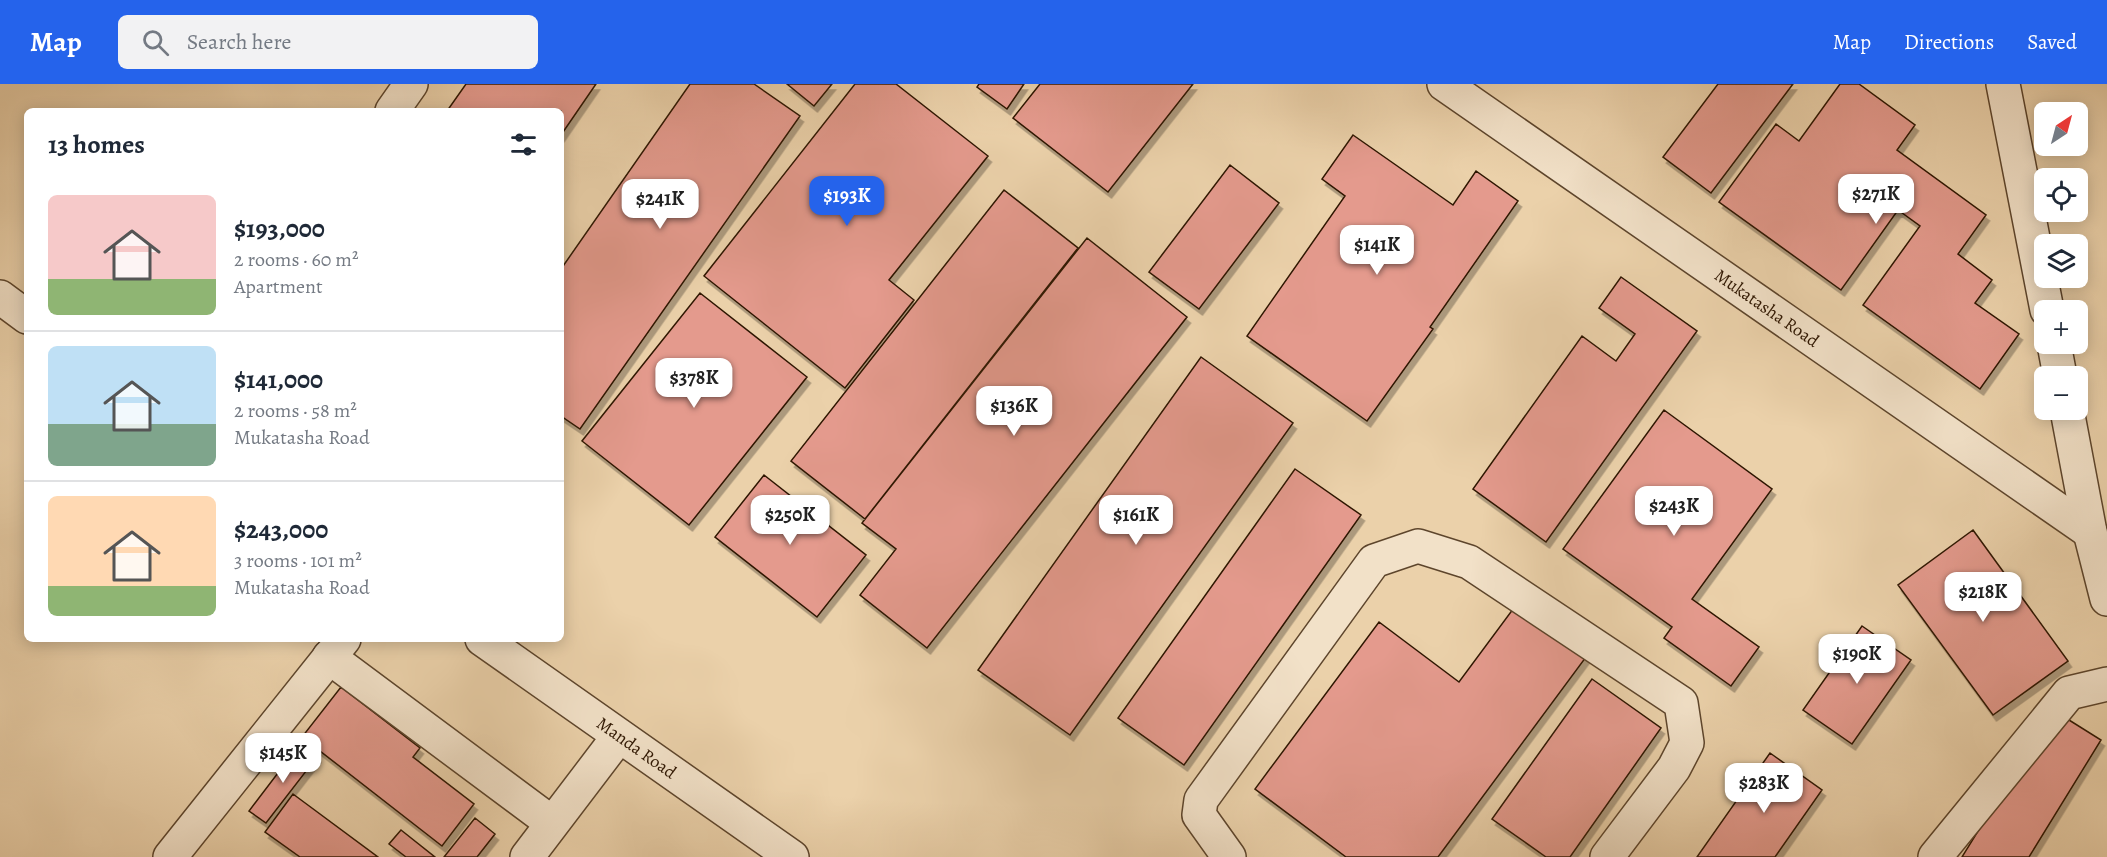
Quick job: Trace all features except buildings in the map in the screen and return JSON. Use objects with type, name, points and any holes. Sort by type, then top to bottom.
[{"type":"street","points":[[394,108],[411,84]]},
{"type":"street","name":"Mukatasha Road","points":[[1444,84],[2090,532]]},
{"type":"street","points":[[2004,84],[2045,300]]},
{"type":"street","points":[[0,297],[24,315]]},
{"type":"street","points":[[2069,420],[2090,532],[2107,599]]},
{"type":"street","points":[[1229,857],[1199,815],[1201,800],[1374,561],[1418,546],[1469,562],[1681,703],[1687,743],[1674,768],[1607,857]]},
{"type":"street","name":"Manda Road","points":[[486,642],[792,857]]},
{"type":"street","points":[[170,857],[337,648],[552,823]]},
{"type":"street","points":[[1935,857],[2069,693],[2107,684]]},
{"type":"street","points":[[527,857],[619,736]]}]
